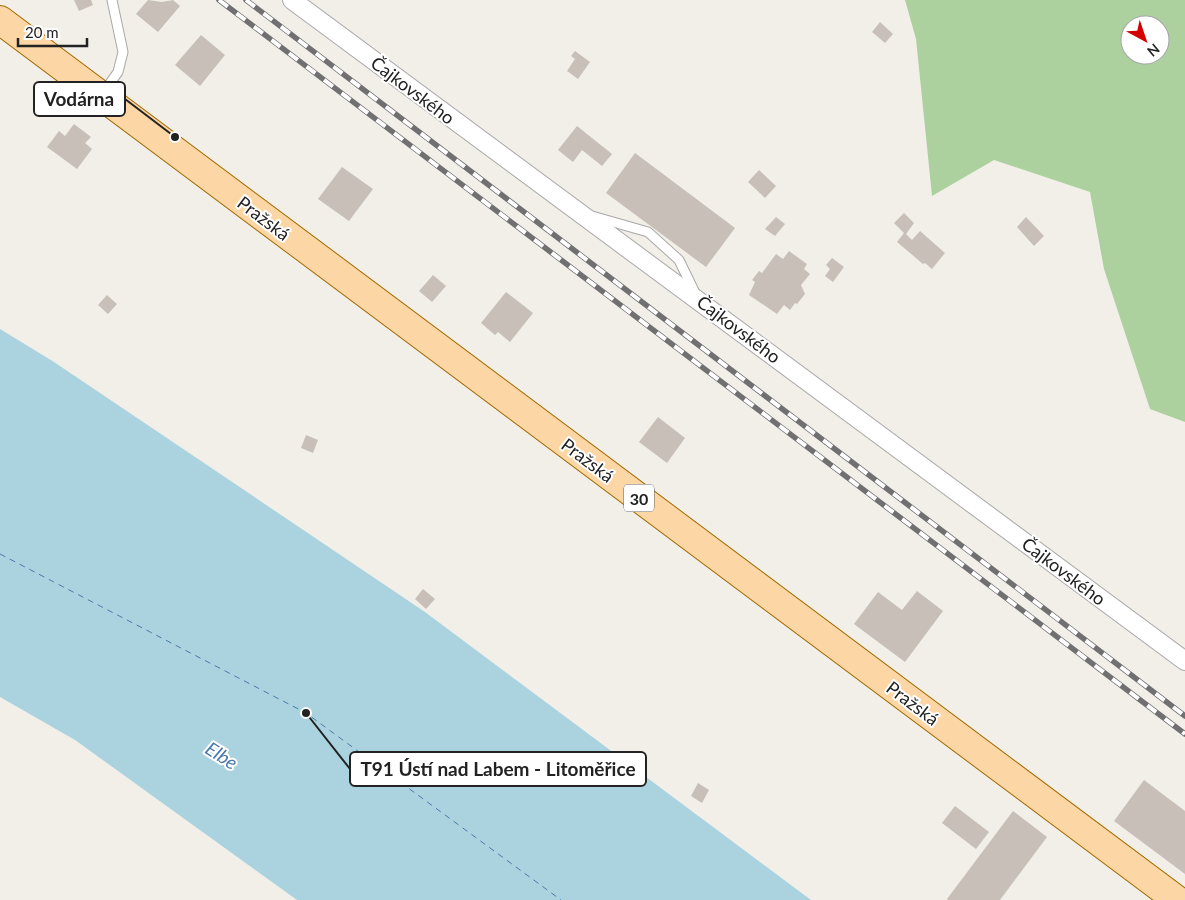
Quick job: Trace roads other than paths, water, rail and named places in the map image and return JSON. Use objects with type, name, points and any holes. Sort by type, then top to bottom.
[{"type":"main road","name":"Pražská","points":[[0,20],[1177,900]]},
{"type":"street","name":"Čajkovského","points":[[292,0],[1185,661]]},
{"type":"lane","points":[[102,96],[118,72],[123,52],[112,0]]},
{"type":"lane","points":[[578,212],[648,232],[679,260],[697,298]]},
{"type":"water","name":"Elbe","points":[[0,329],[54,362],[425,612],[811,900],[297,900],[75,740],[0,697]]},
{"type":"railway","points":[[219,0],[1185,734]]},
{"type":"railway","points":[[246,0],[1185,716]]},
{"type":"place","name":"Vodárna","points":[[175,137]]},
{"type":"place","name":"T91 Ústí nad Labem - Litoměřice","points":[[306,713]]}]
